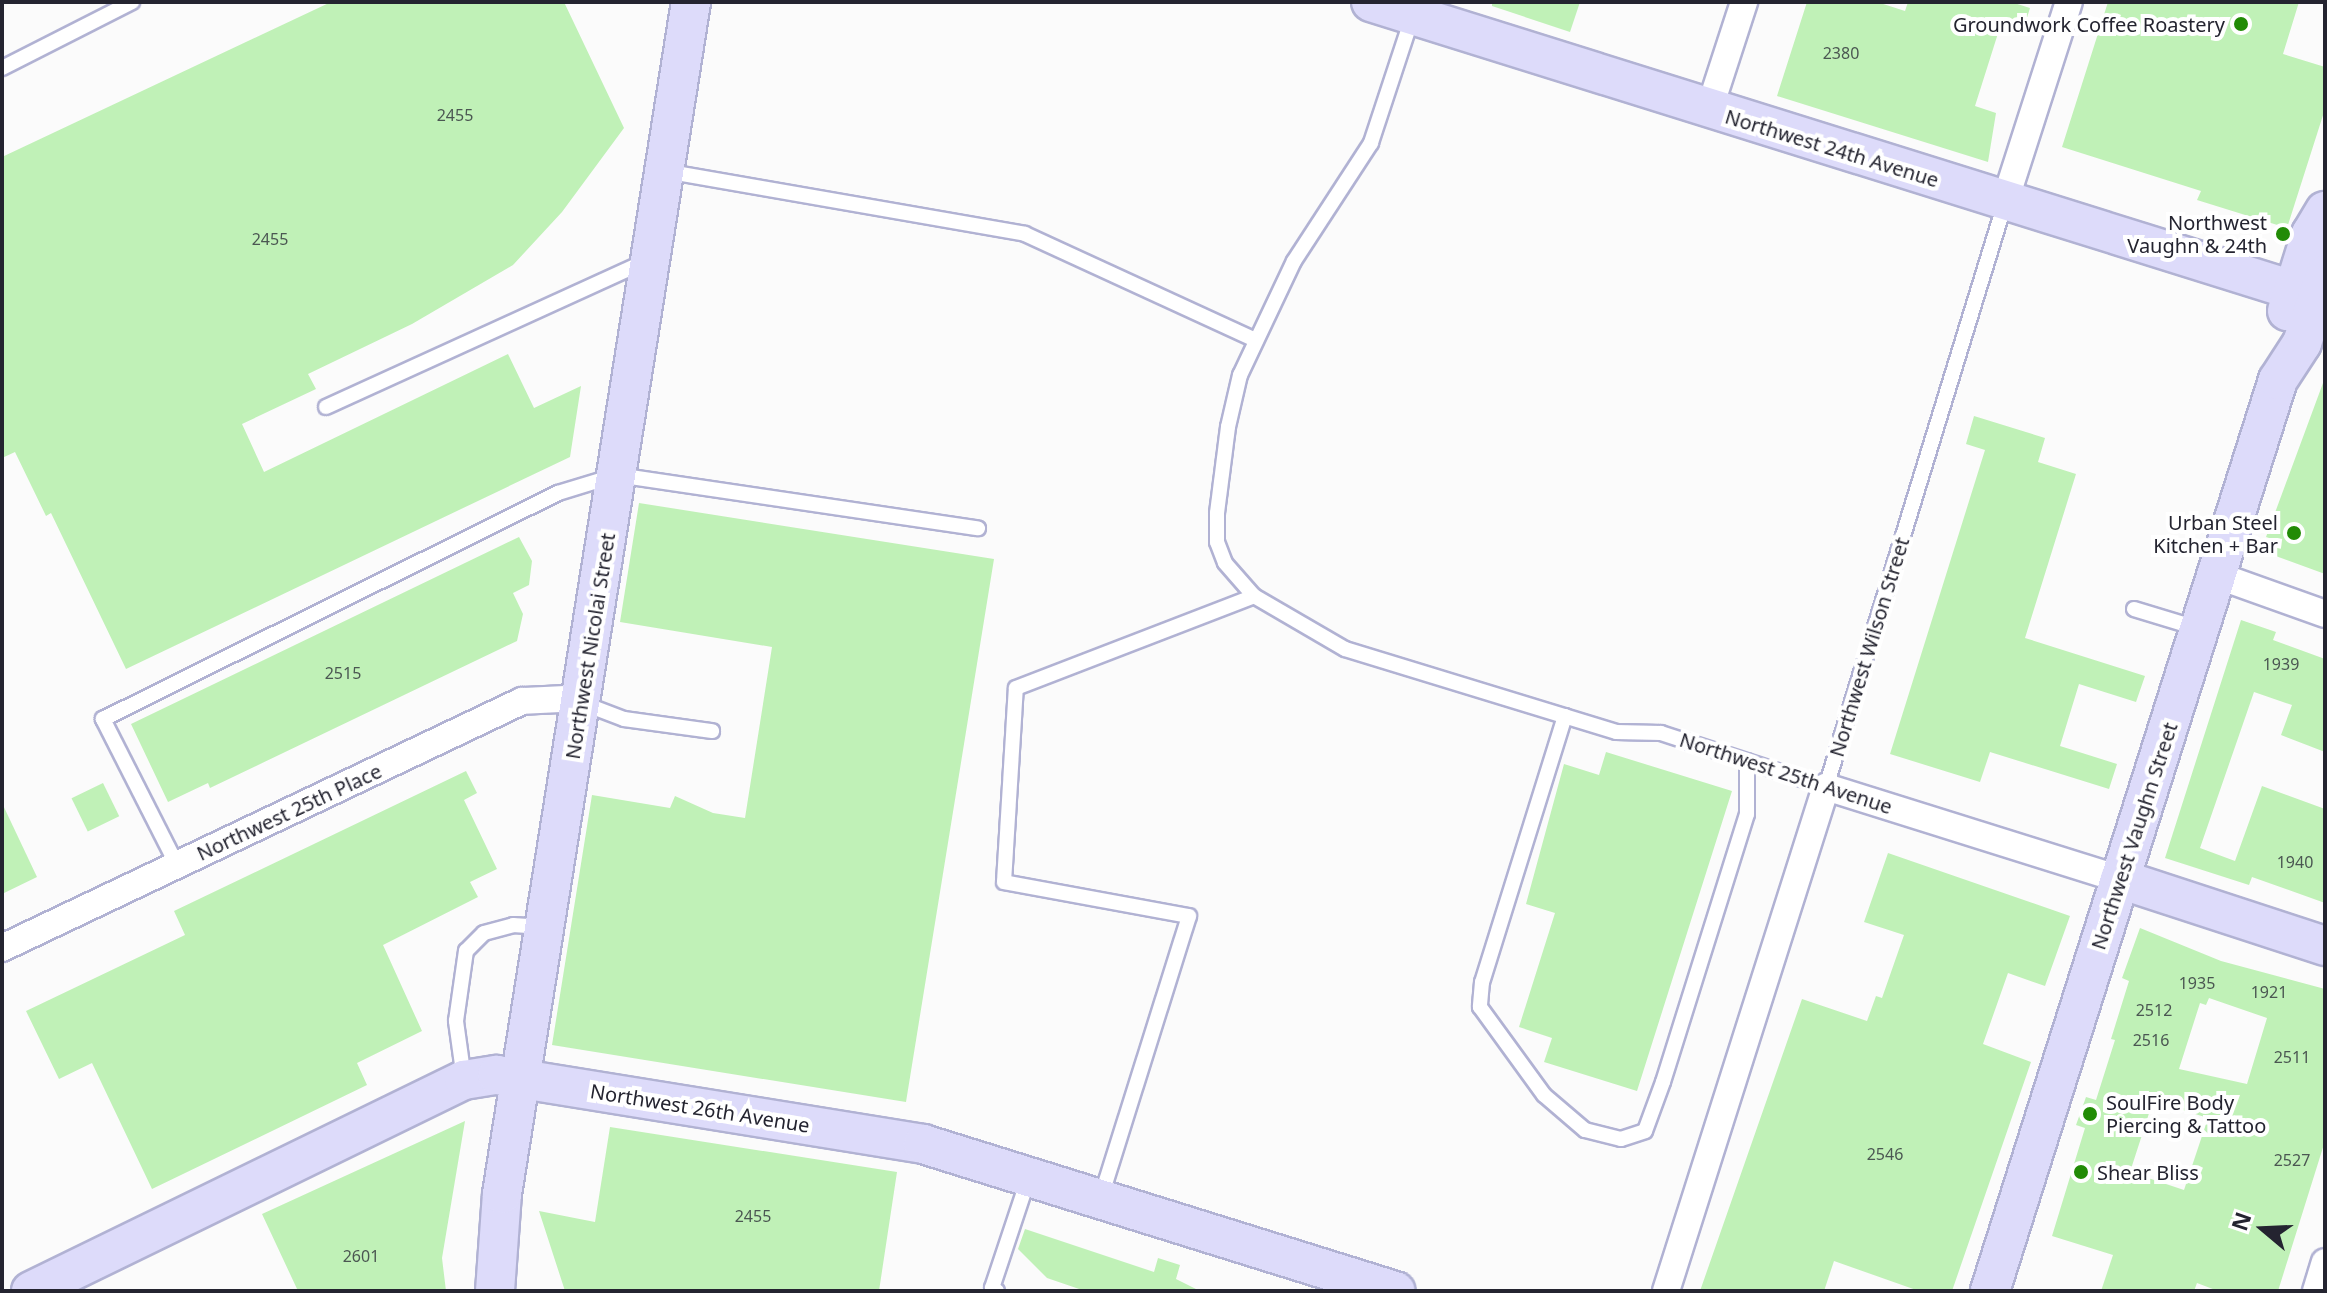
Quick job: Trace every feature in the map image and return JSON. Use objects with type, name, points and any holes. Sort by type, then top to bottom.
[{"type":"street","name":"Northwest Nicolai Street","points":[[495,1291],[497,1228],[691,2]]},
{"type":"street","name":"Northwest 24th Avenue","points":[[1371,2],[1415,8],[1709,110],[2005,201],[2316,283]]},
{"type":"street","points":[[1709,110],[1744,2]]},
{"type":"street","name":"Northwest Wilson Street","points":[[2005,201],[2069,2]]},
{"type":"street","name":"Northwest Vaughn Street","points":[[1990,1291],[2278,380],[2279,334],[2316,283],[2311,234],[2325,211]]},
{"type":"street","points":[[2216,575],[2325,614]]},
{"type":"street","name":"Northwest 25th Place","points":[[2,948],[522,701],[582,701]]},
{"type":"street","name":"Northwest Wilson Street","points":[[1666,1291],[1826,787]]},
{"type":"street","name":"Northwest 25th Avenue","points":[[1826,787],[2325,946]]},
{"type":"street","name":"Northwest 26th Avenue","points":[[31,1291],[464,1080],[497,1075],[887,1137],[1101,1198],[1336,1282],[1396,1291]]},
{"type":"street","points":[[2316,1291],[2325,1262]]},
{"type":"lane","points":[[2,68],[132,2]]},
{"type":"lane","name":"Northwest 25th Avenue","points":[[1415,8],[1371,143],[1294,261],[1255,340],[1228,427],[1217,542],[1225,563],[1254,596],[1345,649],[1616,732],[1661,733],[1826,787]]},
{"type":"lane","points":[[665,171],[1025,234],[1255,340]]},
{"type":"lane","name":"Northwest Wilson Street","points":[[1826,787],[2005,201]]},
{"type":"lane","points":[[326,407],[651,259]]},
{"type":"lane","points":[[177,865],[103,719],[558,493],[617,475],[978,528]]},
{"type":"lane","points":[[1101,1198],[1189,916],[1004,882],[1016,688],[1254,596]]},
{"type":"lane","points":[[2134,609],[2200,629]]},
{"type":"lane","points":[[582,701],[624,719],[712,731]]},
{"type":"lane","points":[[1565,716],[1482,982],[1480,1007],[1544,1095],[1585,1130],[1621,1139],[1645,1131],[1663,1082],[1747,814],[1747,761]]},
{"type":"lane","points":[[464,1080],[456,1021],[466,951],[484,933],[513,925],[545,927]]},
{"type":"lane","points":[[997,1291],[992,1288],[1029,1175]]},
{"type":"building","points":[[331,2],[564,2],[624,128],[562,212],[513,265],[412,324],[308,374],[316,389],[242,424],[264,472],[508,354],[534,408],[581,386],[570,457],[126,669],[51,513],[46,516],[15,452],[2,458],[2,157]]},
{"type":"building","points":[[1492,2],[1580,2],[1570,32],[1492,6]]},
{"type":"building","points":[[1807,2],[1877,2],[1905,11],[1908,2],[2011,2],[2030,8],[2022,34],[2000,27],[1975,106],[1996,113],[1988,162],[1777,96]]},
{"type":"building","points":[[2108,2],[2299,2],[2283,54],[2325,67],[2325,109],[2287,228],[2197,200],[2201,191],[2062,147]]},
{"type":"building","points":[[2323,383],[2325,574],[2273,555],[2278,541],[2266,537]]},
{"type":"building","points":[[1974,416],[2045,438],[2038,462],[2076,474],[2025,638],[2145,676],[2136,702],[2079,684],[2060,746],[2117,764],[2109,789],[1990,752],[1980,782],[1890,754],[1985,450],[1966,444]]},
{"type":"building","points":[[639,503],[994,559],[906,1102],[552,1045],[592,795],[670,808],[675,796],[713,813],[745,818],[772,647],[620,622]]},
{"type":"building","points":[[519,537],[532,561],[529,585],[513,593],[523,614],[517,641],[210,788],[208,783],[168,802],[131,724]]},
{"type":"building","points":[[2241,620],[2276,632],[2273,640],[2325,659],[2325,752],[2281,735],[2292,705],[2254,692],[2200,848],[2235,861],[2262,786],[2325,809],[2325,903],[2252,877],[2249,885],[2165,858]]},
{"type":"building","points":[[1606,752],[1732,791],[1637,1091],[1544,1062],[1552,1038],[1519,1027],[1555,913],[1526,904],[1564,764],[1599,775]]},
{"type":"building","points":[[466,771],[477,793],[464,800],[497,869],[470,882],[478,897],[383,945],[422,1031],[357,1063],[367,1085],[152,1189],[92,1063],[59,1079],[26,1011],[185,935],[174,911]]},
{"type":"building","points":[[103,783],[119,816],[88,832],[72,798]]},
{"type":"building","points":[[2,803],[37,877],[2,894]]},
{"type":"building","points":[[1888,853],[2070,916],[2045,986],[2008,973],[1983,1044],[2031,1062],[1952,1291],[1919,1291],[1834,1261],[1824,1291],[1700,1291],[1802,999],[1867,1021],[1876,996],[1882,998],[1904,935],[1864,922]]},
{"type":"building","points":[[2140,928],[2221,961],[2325,989],[2325,1141],[2278,1291],[2218,1291],[2197,1283],[2194,1291],[2101,1291],[2113,1255],[2052,1236],[2085,1128],[2076,1125],[2086,1097],[2096,1100],[2115,1040],[2111,1039],[2129,981],[2122,978]],"holes":[[[2209,998],[2267,1018],[2247,1084],[2179,1069],[2200,1003],[2206,1005]],[[2153,1101],[2208,1118],[2184,1190],[2130,1172]]]},
{"type":"building","points":[[465,1121],[442,1258],[446,1291],[298,1291],[262,1214]]},
{"type":"building","points":[[610,1127],[897,1172],[879,1291],[565,1291],[539,1211],[595,1222]]},
{"type":"building","points":[[1025,1229],[1154,1272],[1158,1258],[1180,1265],[1176,1279],[1200,1291],[1085,1291],[1047,1278],[1018,1249]]},
{"type":"place","name":"Groundwork Coffee Roastery","points":[[2241,24]]},
{"type":"place","name":"Northwest Vaughn & 24th","points":[[2283,234]]},
{"type":"place","name":"Urban Steel Kitchen + Bar","points":[[2294,533]]},
{"type":"place","name":"SoulFire Body Piercing & Tattoo","points":[[2090,1114]]},
{"type":"place","name":"Shear Bliss","points":[[2081,1172]]}]
